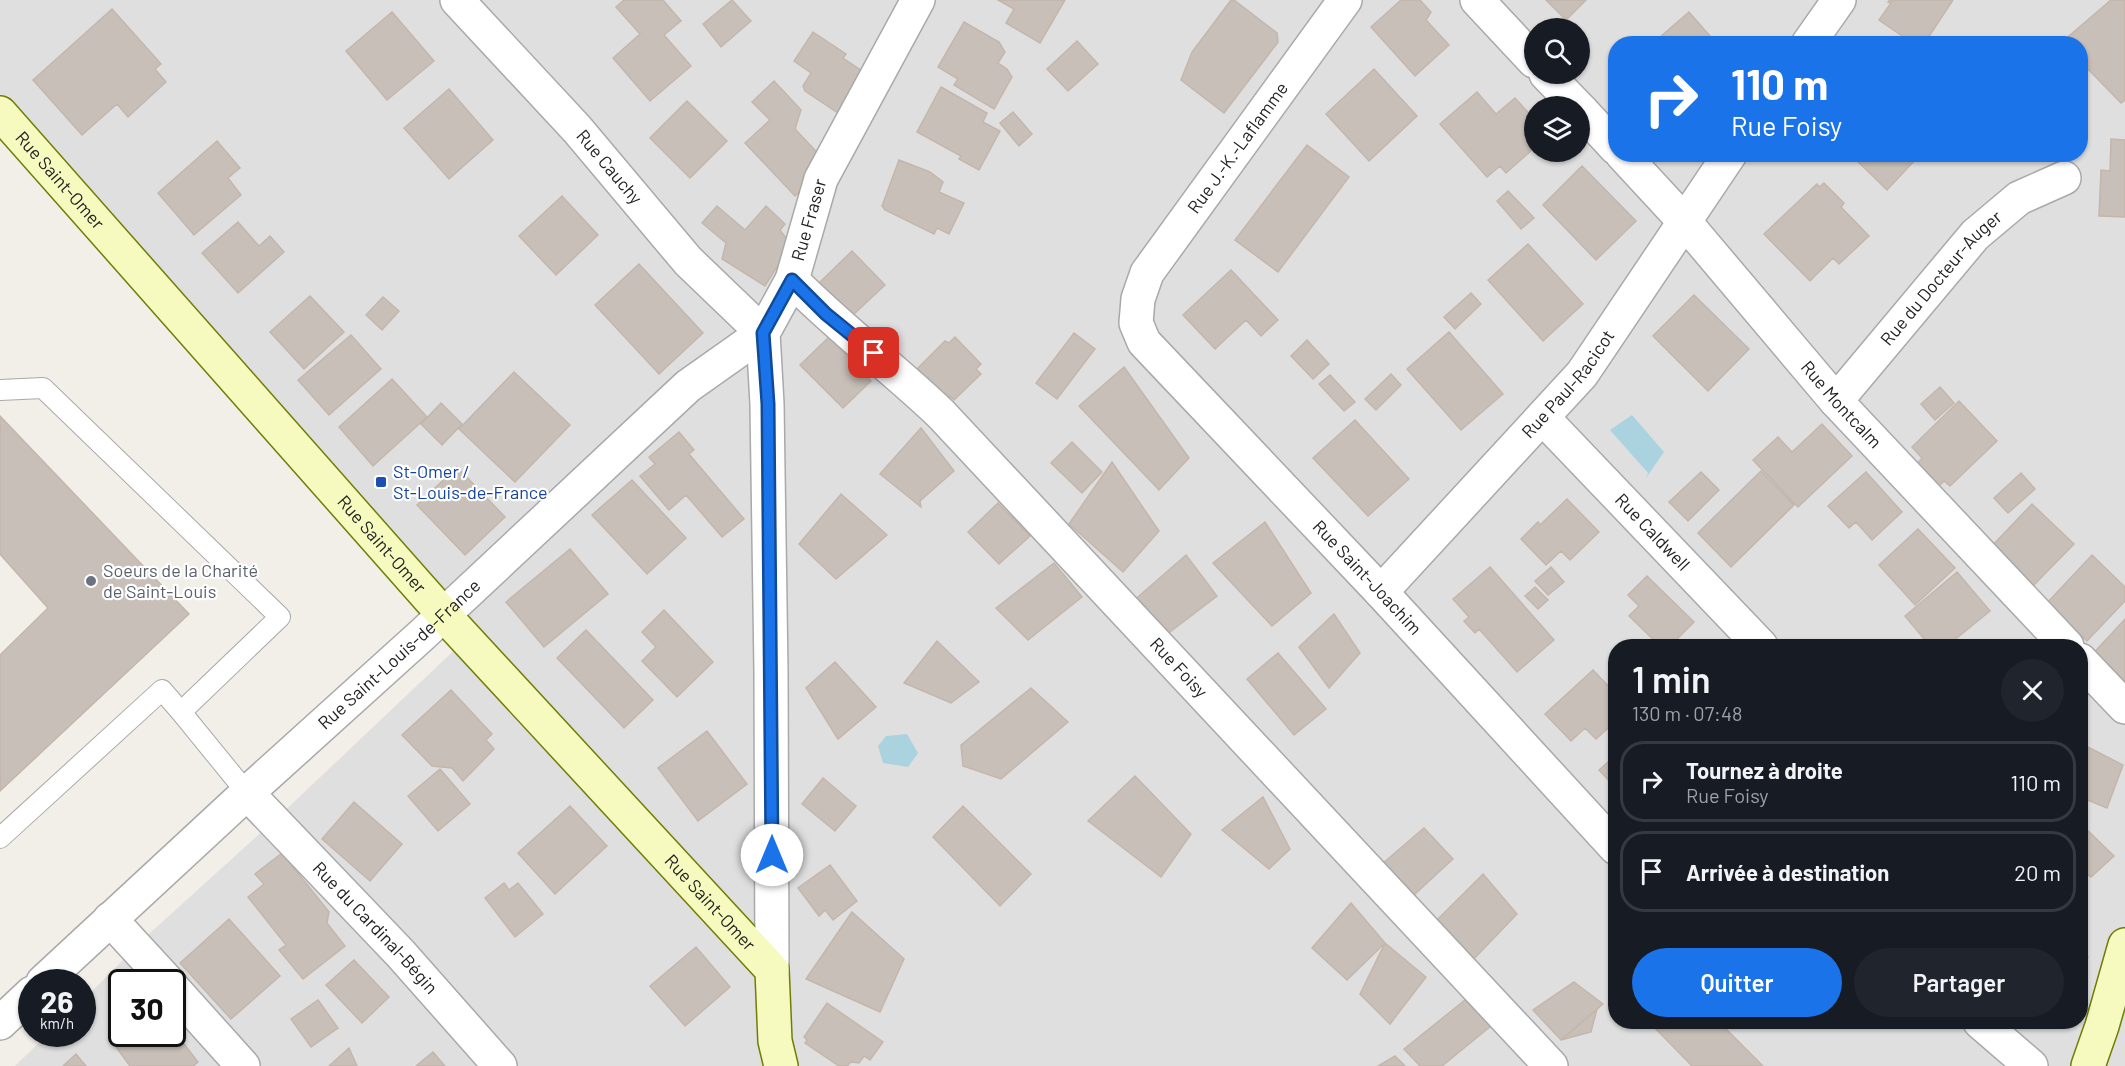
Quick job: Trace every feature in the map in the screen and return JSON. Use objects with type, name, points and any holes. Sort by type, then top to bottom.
[{"type":"street","name":"Rue Cauchy","points":[[457,0],[577,129],[688,261],[763,333]]},
{"type":"street","name":"Rue Fraser","points":[[763,333],[792,280],[821,178],[918,0]]},
{"type":"street","name":"Rue J.-K.-Laflamme","points":[[1138,299],[1147,273],[1345,0]]},
{"type":"street","points":[[1477,0],[1524,50]]},
{"type":"street","points":[[1814,36],[1839,0]]},
{"type":"street","points":[[1555,84],[1567,96]]},
{"type":"street","name":"Rue Saint-Omer","points":[[0,113],[443,614],[772,970]]},
{"type":"street","points":[[1590,121],[1608,140]]},
{"type":"street","name":"Rue Montcalm","points":[[1630,162],[1684,220],[1836,401],[2060,639]]},
{"type":"street","name":"Rue Paul-Racicot","points":[[1380,592],[1582,374],[1724,162]]},
{"type":"street","name":"Rue du Docteur-Auger","points":[[1836,401],[1975,235],[2019,198],[2064,178]]},
{"type":"street","name":"Rue Foisy","points":[[792,280],[826,314],[906,380],[941,414],[1551,1066]]},
{"type":"street","name":"Rue Saint-Joachim","points":[[1138,299],[1136,323],[1144,342],[1380,592],[1608,839]]},
{"type":"street","name":"Rue Saint-Louis-de-France","points":[[57,969],[423,634],[688,386],[763,333]]},
{"type":"street","points":[[763,333],[768,404],[772,970],[775,1041],[782,1066]]},
{"type":"street","name":"Rue Caldwell","points":[[1543,418],[1754,639]]},
{"type":"street","points":[[2088,668],[2125,707]]},
{"type":"street","name":"Rue du Cardinal-Bégin","points":[[247,793],[400,953],[500,1066]]},
{"type":"street","points":[[110,919],[156,969]]},
{"type":"street","points":[[2088,1066],[2125,945]]},
{"type":"street","points":[[186,1003],[243,1066]]},
{"type":"street","points":[[0,1023],[18,1006]]},
{"type":"street","points":[[1988,1029],[2031,1066]]},
{"type":"lane","points":[[0,390],[43,388],[280,617],[181,712]]},
{"type":"lane","points":[[0,838],[162,690],[247,793]]},
{"type":"shaded area","points":[[0,0],[2125,0],[2125,1066],[15,1066],[35,1047],[96,1047],[96,987],[108,975],[108,1047],[186,1047],[186,969],[114,969],[150,933],[277,818],[465,640],[0,113]]},
{"type":"water","points":[[1632,415],[1664,452],[1646,478],[1648,473],[1610,430]]},
{"type":"water","points":[[907,734],[918,753],[908,767],[883,763],[878,746],[886,736]]},
{"type":"building","points":[[624,0],[663,0],[681,21],[664,35],[691,66],[650,101],[613,58],[640,34],[616,7]]},
{"type":"building","points":[[732,0],[751,21],[721,47],[703,24]]},
{"type":"building","points":[[998,0],[1065,0],[1040,43],[1006,23],[1014,9]]},
{"type":"building","points":[[1231,0],[1277,33],[1278,42],[1224,113],[1181,80],[1192,52]]},
{"type":"building","points":[[1401,0],[1420,0],[1431,12],[1426,20],[1449,45],[1415,76],[1371,27]]},
{"type":"building","points":[[1546,0],[1586,0],[1568,18],[1564,18]]},
{"type":"building","points":[[1890,0],[1953,0],[1929,36],[1902,36],[1879,20],[1891,3],[1888,2]]},
{"type":"building","points":[[2111,0],[2125,0],[2125,100],[2121,103],[2088,69],[2088,36],[2069,36]]},
{"type":"building","points":[[112,9],[161,64],[155,69],[166,82],[128,117],[117,104],[82,135],[33,80]]},
{"type":"building","points":[[392,12],[434,61],[387,100],[346,51]]},
{"type":"building","points":[[1689,12],[1710,36],[1661,36]]},
{"type":"building","points":[[964,22],[999,42],[1005,52],[998,63],[1007,69],[1012,77],[994,109],[954,85],[958,79],[938,67]]},
{"type":"building","points":[[813,32],[846,54],[843,58],[874,79],[847,119],[805,91],[803,86],[811,73],[794,61]]},
{"type":"building","points":[[1077,41],[1098,64],[1068,91],[1047,69]]},
{"type":"building","points":[[1374,69],[1417,116],[1369,161],[1326,114]]},
{"type":"building","points":[[774,81],[801,110],[795,129],[829,165],[795,196],[745,143],[770,120],[752,102]]},
{"type":"building","points":[[941,87],[987,113],[983,122],[1000,131],[979,170],[959,159],[961,156],[917,132]]},
{"type":"building","points":[[449,89],[493,140],[449,179],[404,128]]},
{"type":"building","points":[[1477,92],[1496,114],[1515,98],[1524,108],[1524,157],[1506,173],[1500,166],[1487,177],[1440,124]]},
{"type":"building","points":[[687,101],[727,141],[690,178],[650,138]]},
{"type":"building","points":[[1013,112],[1032,134],[1019,146],[1000,123]]},
{"type":"building","points":[[2111,139],[2125,140],[2125,217],[2099,216],[2101,170],[2110,171]]},
{"type":"building","points":[[217,141],[240,168],[228,178],[241,195],[194,235],[158,193]]},
{"type":"building","points":[[1307,145],[1349,177],[1278,272],[1235,240]]},
{"type":"building","points":[[899,160],[930,172],[943,182],[939,192],[964,203],[949,234],[937,228],[934,234],[885,210],[882,206]]},
{"type":"building","points":[[1858,162],[1913,162],[1887,190]]},
{"type":"building","points":[[1582,166],[1636,221],[1596,260],[1543,205]]},
{"type":"building","points":[[1824,183],[1844,203],[1841,207],[1869,236],[1839,264],[1833,258],[1810,281],[1764,234],[1817,184],[1819,187]]},
{"type":"building","points":[[1508,191],[1534,218],[1521,229],[1497,201]]},
{"type":"building","points":[[562,196],[598,235],[556,275],[519,236]]},
{"type":"building","points":[[717,206],[745,230],[766,206],[785,224],[780,230],[791,245],[765,286],[722,259],[726,243],[702,223]]},
{"type":"building","points":[[238,222],[259,246],[270,236],[284,252],[238,293],[202,253]]},
{"type":"building","points":[[1528,244],[1583,304],[1543,341],[1488,280]]},
{"type":"building","points":[[852,251],[885,285],[852,316],[819,283]]},
{"type":"building","points":[[639,264],[703,333],[659,374],[595,305]]},
{"type":"building","points":[[1231,270],[1278,320],[1261,336],[1246,320],[1215,349],[1183,315]]},
{"type":"building","points":[[1471,293],[1481,304],[1455,329],[1444,317]]},
{"type":"building","points":[[1694,295],[1749,349],[1708,391],[1653,336]]},
{"type":"building","points":[[310,296],[344,332],[304,369],[270,332]]},
{"type":"building","points":[[383,297],[399,311],[382,330],[366,315]]},
{"type":"building","points":[[1449,332],[1503,394],[1461,430],[1407,369]]},
{"type":"building","points":[[1074,333],[1095,349],[1057,399],[1036,383]]},
{"type":"building","points":[[351,335],[381,369],[329,415],[298,380]]},
{"type":"building","points":[[829,337],[871,381],[843,408],[800,365]]},
{"type":"building","points":[[955,337],[981,364],[976,369],[981,374],[954,400],[950,396],[941,405],[911,375],[945,341],[949,343]]},
{"type":"building","points":[[1307,340],[1329,364],[1313,379],[1291,356]]},
{"type":"building","points":[[1124,367],[1189,458],[1159,490],[1079,406]]},
{"type":"building","points":[[514,372],[570,425],[515,482],[459,429]]},
{"type":"building","points":[[1391,374],[1401,385],[1376,410],[1365,399]]},
{"type":"building","points":[[1330,375],[1355,402],[1344,411],[1319,384]]},
{"type":"building","points":[[392,379],[427,417],[373,466],[339,427]]},
{"type":"building","points":[[1940,387],[1954,403],[1935,420],[1921,404]]},
{"type":"building","points":[[1959,401],[1997,441],[1950,486],[1944,481],[1939,486],[1917,464],[1922,458],[1912,447]]},
{"type":"building","points":[[441,403],[462,424],[442,445],[421,424]]},
{"type":"building","name":"Soeurs de la Charité de Saint-Louis","points":[[0,416],[189,614],[0,791],[0,655],[48,608],[0,554]]},
{"type":"building","points":[[1355,420],[1409,479],[1368,516],[1313,458]]},
{"type":"building","points":[[1822,424],[1852,456],[1798,507],[1753,460],[1778,437],[1792,452]]},
{"type":"building","points":[[921,428],[954,471],[920,501],[921,507],[880,474]]},
{"type":"building","points":[[679,432],[694,450],[689,454],[744,519],[722,537],[686,495],[669,510],[640,476],[655,464],[649,457]]},
{"type":"building","points":[[1072,442],[1102,472],[1082,493],[1051,463]]},
{"type":"building","points":[[1112,462],[1159,531],[1123,572],[1069,524]]},
{"type":"building","points":[[457,467],[505,517],[465,555],[417,505]]},
{"type":"building","points":[[1761,471],[1794,505],[1731,567],[1698,533]]},
{"type":"building","points":[[1701,472],[1719,490],[1688,521],[1669,502]]},
{"type":"building","points":[[1866,472],[1902,512],[1872,540],[1856,522],[1849,528],[1828,506]]},
{"type":"building","points":[[2021,473],[2035,489],[2008,513],[1994,498]]},
{"type":"building","points":[[632,480],[686,538],[647,574],[592,515]]},
{"type":"building","points":[[841,494],[887,535],[836,579],[799,544]]},
{"type":"building","points":[[1567,499],[1599,532],[1570,560],[1561,551],[1546,565],[1521,539],[1538,522],[1540,525]]},
{"type":"building","points":[[998,503],[1030,536],[999,564],[968,532]]},
{"type":"building","points":[[2032,504],[2074,544],[2030,589],[1989,549]]},
{"type":"building","points":[[1265,522],[1311,593],[1272,626],[1213,563]]},
{"type":"building","points":[[1918,529],[1955,568],[1915,605],[1879,565]]},
{"type":"building","points":[[570,549],[608,594],[544,647],[506,602]]},
{"type":"building","points":[[1186,555],[1217,596],[1162,638],[1131,603]]},
{"type":"building","points":[[2092,555],[2125,587],[2125,601],[2088,640],[2047,603]]},
{"type":"building","points":[[1054,563],[1082,597],[1028,640],[996,608]]},
{"type":"building","points":[[1490,567],[1554,640],[1517,672],[1479,629],[1475,633],[1464,621],[1469,617],[1453,599]]},
{"type":"building","points":[[1551,567],[1564,582],[1548,595],[1535,581]]},
{"type":"building","points":[[1957,572],[1990,611],[1956,639],[1924,639],[1905,616]]},
{"type":"building","points":[[1647,576],[1694,622],[1677,639],[1653,639],[1629,616],[1639,606],[1628,595]]},
{"type":"building","points":[[1535,587],[1548,600],[1538,609],[1525,596]]},
{"type":"building","points":[[664,610],[713,662],[677,697],[642,661],[656,647],[642,632]]},
{"type":"building","points":[[1334,614],[1360,653],[1329,688],[1299,647]]},
{"type":"building","points":[[2125,619],[2125,693],[2088,659]]},
{"type":"building","points":[[586,630],[653,700],[624,728],[557,658]]},
{"type":"building","points":[[937,641],[979,682],[951,703],[904,683]]},
{"type":"building","points":[[1278,653],[1326,709],[1294,735],[1247,679]]},
{"type":"building","points":[[835,662],[876,707],[838,739],[806,688]]},
{"type":"building","points":[[1593,670],[1608,686],[1608,728],[1596,739],[1585,728],[1571,741],[1545,714]]},
{"type":"building","points":[[1031,688],[1068,722],[1001,779],[963,766],[961,745]]},
{"type":"building","points":[[451,690],[492,734],[486,740],[494,749],[463,781],[452,768],[432,766],[402,735]]},
{"type":"building","points":[[707,731],[747,784],[698,821],[658,768]]},
{"type":"building","points":[[2088,747],[2123,765],[2107,808],[2088,800]]},
{"type":"building","points":[[1608,762],[1608,780],[1599,770]]},
{"type":"building","points":[[440,769],[470,804],[438,831],[408,796]]},
{"type":"building","points":[[1135,776],[1191,834],[1161,877],[1088,821]]},
{"type":"building","points":[[823,778],[856,806],[835,831],[802,804]]},
{"type":"building","points":[[1263,797],[1290,849],[1269,869],[1222,830]]},
{"type":"building","points":[[354,802],[402,844],[370,881],[322,839]]},
{"type":"building","points":[[570,806],[607,846],[555,894],[518,853]]},
{"type":"building","points":[[963,806],[1031,874],[1000,906],[933,837]]},
{"type":"building","points":[[1424,828],[1453,859],[1413,896],[1382,864]]},
{"type":"building","points":[[2088,831],[2114,856],[2091,877],[2088,875]]},
{"type":"building","points":[[282,853],[329,912],[327,923],[345,946],[303,979],[279,950],[286,945],[248,897],[264,884],[255,874]]},
{"type":"building","points":[[830,865],[857,901],[833,920],[825,910],[819,916],[798,888]]},
{"type":"building","points":[[1483,874],[1517,914],[1471,962],[1434,923]]},
{"type":"building","points":[[504,883],[509,890],[518,883],[543,914],[515,937],[485,898]]},
{"type":"building","points":[[1351,903],[1385,943],[1347,980],[1312,948]]},
{"type":"building","points":[[852,912],[904,959],[880,1012],[806,979]]},
{"type":"building","points":[[229,919],[280,976],[231,1019],[180,963]]},
{"type":"building","points":[[1385,943],[1426,977],[1390,1024],[1360,994]]},
{"type":"building","points":[[696,947],[730,987],[685,1026],[650,986]]},
{"type":"building","points":[[354,960],[389,997],[362,1023],[326,985]]},
{"type":"building","points":[[1574,982],[1603,1004],[1561,1040],[1533,1010]]},
{"type":"building","points":[[318,1000],[338,1028],[311,1047],[291,1019]]},
{"type":"building","points":[[1465,1000],[1491,1026],[1442,1066],[1420,1066],[1404,1049]]},
{"type":"building","points":[[827,1003],[883,1042],[870,1060],[864,1056],[859,1063],[851,1062],[847,1066],[839,1066],[805,1043],[807,1040],[804,1037]]},
{"type":"building","points":[[1597,1009],[1591,1032],[1561,1040]]},
{"type":"building","points":[[1656,1029],[1726,1029],[1763,1066],[1692,1066]]},
{"type":"building","points":[[186,1046],[198,1062],[193,1066],[130,1066],[116,1047]]},
{"type":"building","points":[[349,1048],[357,1066],[329,1066]]},
{"type":"building","points":[[433,1052],[445,1066],[416,1066]]},
{"type":"building","points":[[76,1054],[86,1066],[63,1066]]},
{"type":"building","points":[[1395,1056],[1405,1066],[1378,1066]]},
{"type":"place","name":"St-Omer / St-Louis-de-France","points":[[381,482]]},
{"type":"place","name":"Soeurs de la Charité de Saint-Louis","points":[[91,581]]},
{"type":"route","points":[[772,855],[768,404],[763,333],[792,280],[826,314],[874,353]]}]
